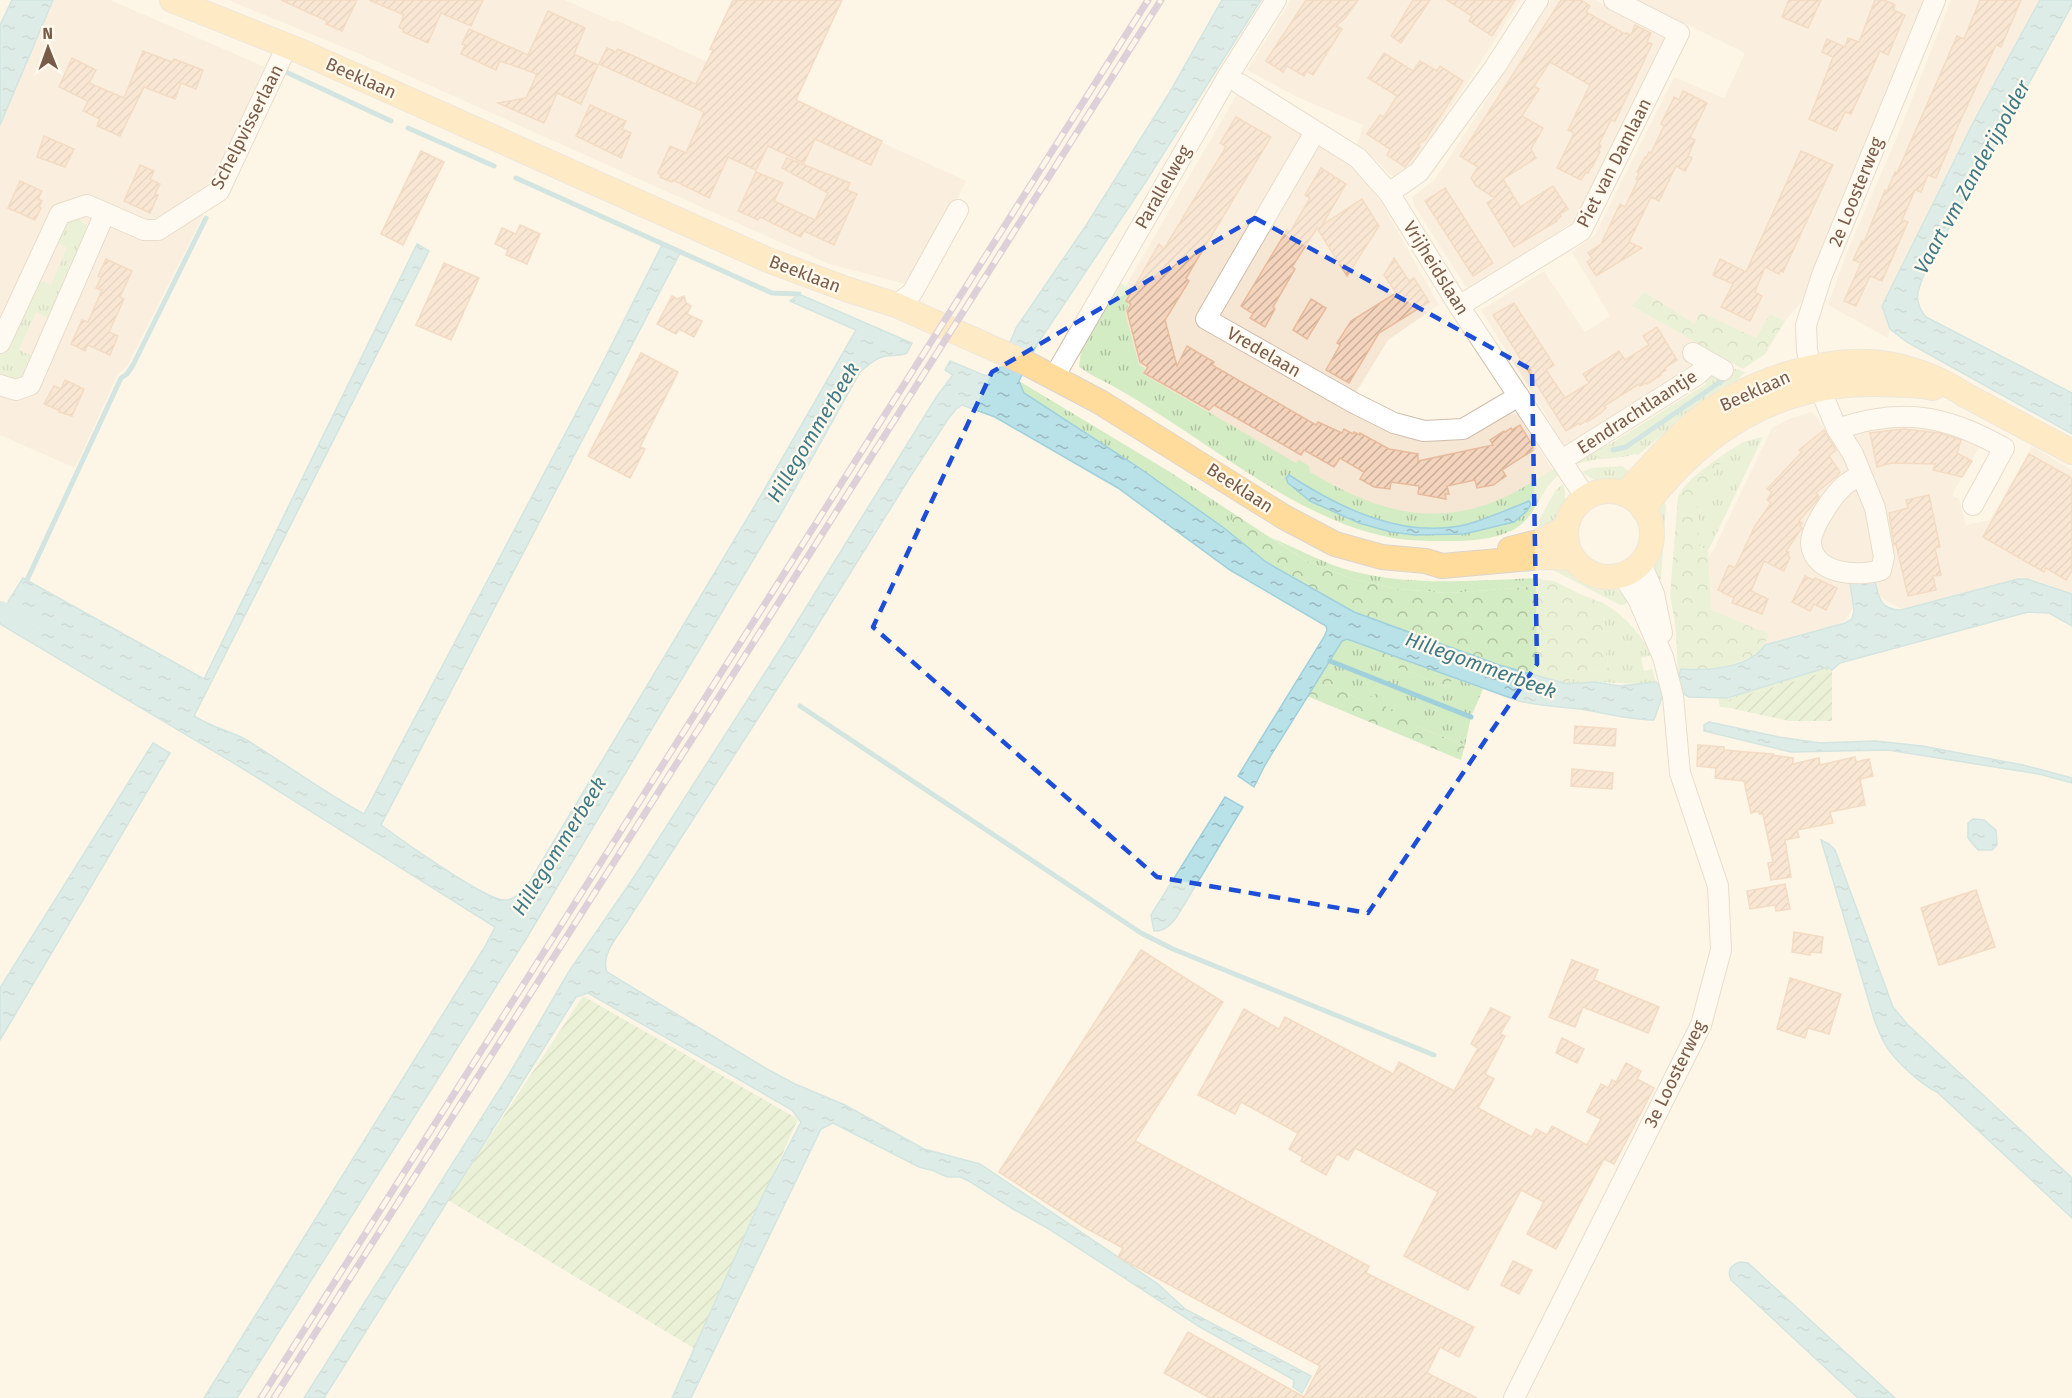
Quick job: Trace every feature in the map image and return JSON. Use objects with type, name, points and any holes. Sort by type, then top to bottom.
[{"type":"main road","name":"Beeklaan","points":[[172,0],[287,46],[768,260],[896,305],[1005,353],[1100,402],[1284,517],[1335,544],[1382,556],[1426,561],[1442,566],[1542,557],[1572,558]]},
{"type":"main road","points":[[1815,378],[1850,363],[1893,365],[1949,384],[1965,395],[2072,452]]},
{"type":"main road","name":"Beeklaan","points":[[1624,494],[1672,442],[1697,421],[1731,398],[1770,380],[1815,378]]},
{"type":"main road","name":"Beeklaan","points":[[1644,508],[1681,464],[1722,429],[1759,408],[1791,396],[1815,378]]},
{"type":"main road","points":[[1603,492],[1624,494],[1644,508],[1651,523],[1652,539],[1649,549],[1631,569],[1608,578],[1594,575],[1572,558],[1566,543],[1566,528],[1574,508],[1586,498],[1603,492]]},
{"type":"main road","name":"Beeklaan","points":[[1426,561],[1499,552],[1538,542],[1566,528]]},
{"type":"street","name":"Parallelweg","points":[[1054,377],[1228,76],[1276,0]]},
{"type":"street","points":[[1389,193],[1419,172],[1495,67],[1538,0]]},
{"type":"street","name":"Piet van Damlaan","points":[[1459,306],[1581,231],[1679,33],[1614,0]]},
{"type":"street","name":"2e Loosterweg","points":[[1862,475],[1847,483],[1834,496],[1814,532],[1811,544],[1816,556],[1824,565],[1838,572],[1870,573],[1881,570],[1884,557],[1875,508],[1862,475],[1853,454],[1837,429],[1815,378],[1806,325],[1822,275],[1935,0]]},
{"type":"street","name":"Schelpvisserlaan","points":[[0,343],[60,214],[87,205],[144,230],[158,230],[219,191],[287,46]]},
{"type":"street","name":"Vrijheidslaan","points":[[1240,84],[1358,158],[1389,193],[1459,306],[1586,498]]},
{"type":"street","name":"Vredelaan","points":[[1315,132],[1206,319],[1354,403],[1394,423],[1424,431],[1463,429],[1519,396]]},
{"type":"street","points":[[896,305],[912,293],[958,210]]},
{"type":"street","points":[[0,385],[16,390],[30,385],[105,213]]},
{"type":"street","name":"Eendrachtlaantje","points":[[1562,460],[1697,375],[1717,367],[1693,353]]},
{"type":"street","points":[[1837,429],[1862,420],[1898,415],[1929,418],[1986,438],[2004,448]]},
{"type":"street","points":[[1973,505],[2018,423]]},
{"type":"street","name":"3e Loosterweg","points":[[1514,1398],[1701,1025],[1721,950],[1718,886],[1680,773],[1670,687],[1662,657],[1638,599],[1631,569]]},
{"type":"highlighted area","points":[[1255,218],[1532,370],[1537,664],[1368,913],[1157,877],[873,627],[992,372]]},
{"type":"shaded area","points":[[53,0],[110,0],[265,67],[210,186],[203,216],[127,367],[118,374],[75,468],[0,435],[0,125]]},
{"type":"shaded area","points":[[228,0],[565,0],[614,22],[616,20],[966,181],[913,286],[829,264],[355,52]]},
{"type":"shaded area","points":[[1291,0],[1521,0],[1414,164],[1396,177],[1357,147],[1363,125],[1297,97],[1247,70]]},
{"type":"shaded area","points":[[1551,0],[1595,0],[1662,32],[1664,40],[1583,208],[1573,222],[1476,286],[1466,287],[1415,207],[1412,197],[1434,180],[1442,169]]},
{"type":"shaded area","points":[[1637,0],[1924,0],[1917,23],[1803,300],[1764,345],[1689,369],[1565,446],[1481,310],[1544,271],[1585,332],[1610,316],[1572,252],[1595,235],[1674,77],[1724,98],[1745,53]]},
{"type":"shaded area","points":[[1951,0],[2040,0],[1974,121],[1887,294],[1882,306],[1890,329],[1888,338],[1828,305],[1849,247],[1897,137]]},
{"type":"shaded area","points":[[1237,94],[1353,164],[1383,205],[1439,305],[1388,340],[1355,394],[1351,414],[1396,436],[1442,439],[1509,412],[1518,415],[1555,474],[1532,492],[1453,518],[1362,507],[1129,369],[1118,299]]},
{"type":"shaded area","points":[[1812,412],[1834,440],[1867,428],[1909,422],[1982,442],[1952,495],[1959,499],[1966,525],[1990,520],[2032,446],[2072,470],[2072,594],[2027,579],[2018,579],[1980,591],[1901,609],[1876,594],[1856,603],[1845,621],[1818,633],[1679,668],[1673,604],[1714,549],[1772,428],[1791,418]]},
{"type":"green space","points":[[75,217],[88,229],[51,319],[36,312],[19,350],[34,357],[25,374],[12,381],[0,372],[0,357],[35,279],[51,285],[67,248],[52,241],[61,221]]},
{"type":"green space","points":[[1119,282],[1131,289],[1125,300],[1129,304],[1125,312],[1139,365],[1145,368],[1143,374],[1296,463],[1299,460],[1309,466],[1310,472],[1355,496],[1401,510],[1448,513],[1473,509],[1498,500],[1555,468],[1559,475],[1552,481],[1528,518],[1513,530],[1489,538],[1455,541],[1402,539],[1358,529],[1329,518],[1272,488],[1145,405],[1079,367],[1081,351]]},
{"type":"green space","points":[[1644,292],[1695,324],[1700,312],[1756,338],[1770,314],[1785,321],[1765,354],[1743,369],[1632,306]]},
{"type":"green space","points":[[1727,366],[1745,372],[1735,383],[1674,425],[1638,455],[1577,464],[1578,460],[1604,442],[1607,446],[1706,384],[1703,379]]},
{"type":"green space","points":[[1019,381],[1170,472],[1236,515],[1224,528],[1137,467],[1024,393]]},
{"type":"green space","points":[[1763,437],[1708,551],[1699,546],[1698,499],[1727,452],[1743,442]]},
{"type":"green space","points":[[1727,452],[1698,499],[1699,546],[1708,551],[1711,610],[1769,634],[1760,654],[1718,669],[1682,669],[1678,678],[1676,629],[1670,595],[1678,497],[1693,478]]},
{"type":"green space","points":[[1622,466],[1633,475],[1614,482],[1594,480],[1582,472],[1592,468]]},
{"type":"green space","points":[[1563,484],[1565,500],[1561,513],[1539,534],[1538,522],[1555,491]]},
{"type":"green space","points":[[1663,499],[1666,506],[1659,582],[1652,567],[1659,538],[1657,510]]},
{"type":"green space","points":[[1236,515],[1306,561],[1353,579],[1398,589],[1448,593],[1529,587],[1539,578],[1554,581],[1603,603],[1604,644],[1609,670],[1573,671],[1567,684],[1499,665],[1354,612],[1266,562],[1224,528]]},
{"type":"green space","points":[[1272,538],[1332,565],[1375,576],[1422,581],[1539,578],[1529,587],[1448,593],[1398,589],[1353,579],[1306,561]]},
{"type":"green space","points":[[1565,565],[1589,580],[1616,589],[1630,601],[1623,605],[1618,604],[1551,569]]},
{"type":"green space","points":[[1603,603],[1625,620],[1648,647],[1653,655],[1641,658],[1644,671],[1652,669],[1656,682],[1567,684],[1573,671],[1609,670],[1604,644]]},
{"type":"green space","points":[[1347,638],[1378,649],[1376,658],[1448,688],[1453,678],[1483,689],[1471,717],[1465,745],[1413,725],[1335,687],[1335,674],[1330,661],[1342,641]]},
{"type":"green space","points":[[1378,649],[1453,678],[1448,688],[1375,658]]},
{"type":"green space","points":[[1330,661],[1335,674],[1335,687],[1362,701],[1379,693],[1388,711],[1408,702],[1413,725],[1465,745],[1461,760],[1307,696]]},
{"type":"green space","points":[[1828,667],[1832,670],[1736,698],[1729,701],[1730,708],[1720,707],[1718,697],[1727,698]]},
{"type":"green space","points":[[1832,670],[1832,721],[1789,721],[1730,708],[1729,700]]},
{"type":"green space","points":[[583,996],[798,1119],[695,1349],[448,1200]]},
{"type":"water","points":[[12,0],[53,0],[0,125],[0,25]]},
{"type":"water","points":[[1222,0],[1261,0],[1143,186],[1036,346],[1019,381],[1024,393],[1138,467],[1224,528],[1266,562],[1354,612],[1499,665],[1567,684],[1595,682],[1619,686],[1656,682],[1659,685],[1677,681],[1681,669],[1715,668],[1739,663],[1758,653],[1765,645],[1845,623],[1852,619],[1854,611],[1850,583],[1875,582],[1878,594],[1885,606],[1901,610],[2018,579],[2027,579],[2072,594],[2072,626],[2049,613],[2028,612],[1840,663],[1832,670],[1828,667],[1727,698],[1689,697],[1679,691],[1662,697],[1654,720],[1626,718],[1519,701],[1347,639],[1342,641],[1265,765],[1254,787],[1238,776],[1324,637],[1326,626],[1230,570],[1118,488],[995,417],[962,405],[948,419],[912,474],[799,655],[616,938],[606,958],[607,972],[795,1084],[845,1105],[924,1149],[980,1164],[1158,1284],[1185,1309],[1311,1376],[1302,1393],[1293,1387],[1294,1380],[1200,1327],[1049,1229],[969,1181],[960,1177],[947,1177],[919,1167],[833,1123],[821,1129],[691,1398],[672,1398],[762,1197],[801,1122],[792,1110],[588,993],[576,997],[324,1398],[304,1398],[511,1071],[568,973],[634,877],[784,643],[937,396],[953,375],[945,370],[950,361],[986,376],[998,371],[1016,328],[1085,227],[1168,95]]},
{"type":"water","name":"Vaart vm Zanderijpolder","points":[[2040,0],[2072,0],[2072,5],[1926,270],[1919,289],[1918,300],[1926,317],[2072,393],[2072,434],[1907,342],[1890,329],[1882,306],[1974,121]]},
{"type":"water","points":[[417,244],[429,251],[194,716],[245,739],[364,814],[601,366],[662,245],[680,253],[381,825],[462,880],[504,900],[520,894],[527,886],[760,497],[856,330],[790,301],[799,294],[912,343],[907,353],[880,358],[860,372],[783,510],[526,939],[237,1398],[204,1398],[495,927],[237,765],[0,624],[9,600],[23,578],[204,679]]},
{"type":"water","points":[[1289,475],[1352,510],[1397,524],[1421,528],[1444,528],[1468,524],[1529,501],[1531,504],[1527,511],[1514,522],[1464,534],[1415,535],[1391,532],[1359,523],[1310,501],[1288,483],[1286,478]]},
{"type":"water","points":[[1709,722],[1820,743],[1875,741],[1922,746],[2023,765],[2072,778],[2072,783],[2039,774],[1888,750],[1791,752],[1704,731],[1704,725]]},
{"type":"water","points":[[153,743],[170,753],[0,1040],[0,988]]},
{"type":"water","points":[[1225,797],[1243,807],[1176,918],[1164,929],[1154,931],[1151,915]]},
{"type":"water","points":[[1973,819],[1984,820],[1996,830],[1997,845],[1992,850],[1978,850],[1968,838],[1968,823]]},
{"type":"water","points":[[1821,840],[1835,850],[1893,1007],[1907,1024],[2072,1178],[2072,1218],[1937,1092],[1908,1071],[1889,1050],[1875,1022]]},
{"type":"water","points":[[1740,1262],[1748,1263],[1895,1398],[1858,1398],[1731,1280],[1730,1269]]},
{"type":"building","points":[[281,0],[357,0],[342,31],[326,24],[327,21]]},
{"type":"building","points":[[369,0],[483,0],[471,26],[441,13],[428,43],[403,32],[404,30],[399,27],[404,15]]},
{"type":"building","points":[[733,0],[842,0],[796,100],[882,141],[871,165],[815,139],[804,163],[768,146],[756,170],[728,157],[709,198],[673,180],[672,182],[660,177],[658,173],[670,146],[686,153],[704,112],[599,64],[607,48],[616,52],[618,49],[696,84],[713,50],[710,49]]},
{"type":"building","points":[[1306,0],[1358,0],[1336,26],[1342,29],[1313,75],[1307,71],[1304,76],[1287,66],[1283,72],[1266,61]]},
{"type":"building","points":[[1413,0],[1430,0],[1401,43],[1391,36]]},
{"type":"building","points":[[1447,0],[1515,0],[1492,36],[1469,21],[1472,16]]},
{"type":"building","points":[[1561,0],[1581,0],[1590,6],[1586,12],[1625,34],[1631,35],[1635,25],[1651,33],[1647,42],[1652,44],[1615,121],[1611,120],[1599,144],[1601,146],[1598,151],[1600,152],[1588,173],[1586,172],[1581,180],[1557,168],[1574,133],[1568,130],[1590,85],[1550,62],[1534,86],[1539,89],[1522,116],[1543,128],[1531,149],[1536,158],[1503,179],[1520,207],[1553,186],[1568,209],[1560,214],[1557,221],[1514,247],[1487,203],[1495,198],[1476,186],[1471,178],[1478,167],[1460,156]]},
{"type":"building","points":[[1789,0],[1821,0],[1808,28],[1782,17]]},
{"type":"building","points":[[1875,0],[1884,0],[1895,5],[1893,10],[1905,15],[1888,55],[1880,51],[1851,114],[1845,112],[1836,131],[1809,119],[1833,57],[1822,52],[1827,39],[1845,47],[1848,38],[1859,42]]},
{"type":"building","points":[[1980,0],[2021,0],[2001,47],[1996,45],[1936,178],[1928,175],[1921,192],[1915,190],[1902,220],[1908,222],[1882,281],[1870,276],[1856,306],[1844,301],[1861,263],[1853,260],[1862,241],[1864,242],[1885,190],[1887,191],[1895,172],[1897,173],[1957,36],[1964,39]]},
{"type":"building","points":[[548,11],[585,28],[574,54],[598,65],[581,104],[557,93],[544,123],[498,103],[526,98],[537,74],[500,61],[496,70],[461,54],[465,45],[462,44],[469,29],[528,55]]},
{"type":"building","points":[[143,51],[203,70],[196,89],[181,83],[175,99],[144,87],[120,136],[97,126],[100,119],[83,111],[88,101],[59,87],[72,58],[96,70],[89,83],[124,98]]},
{"type":"building","points":[[1384,53],[1413,71],[1420,61],[1437,71],[1440,66],[1463,81],[1425,140],[1418,144],[1420,147],[1405,167],[1387,155],[1390,149],[1367,134],[1380,115],[1384,117],[1397,96],[1368,78]]},
{"type":"building","points":[[1683,91],[1707,103],[1690,138],[1695,140],[1688,156],[1692,158],[1685,171],[1676,166],[1659,201],[1651,197],[1629,242],[1642,248],[1596,276],[1587,262],[1592,258],[1588,253],[1601,244],[1620,204],[1625,207],[1638,180],[1636,179],[1639,173],[1637,172],[1645,157],[1649,152],[1651,153],[1674,97],[1679,100]]},
{"type":"building","points":[[590,105],[626,121],[622,129],[631,133],[621,158],[576,136]]},
{"type":"building","points":[[1236,117],[1271,137],[1186,278],[1189,281],[1165,320],[1177,366],[1187,346],[1214,362],[1212,365],[1316,425],[1318,422],[1342,433],[1344,429],[1353,434],[1354,432],[1360,435],[1360,433],[1389,449],[1418,454],[1418,461],[1493,445],[1490,440],[1520,425],[1535,449],[1502,470],[1506,476],[1493,485],[1477,488],[1475,480],[1447,486],[1449,494],[1445,494],[1446,499],[1418,494],[1419,486],[1391,482],[1390,489],[1374,487],[1360,479],[1364,472],[1340,458],[1334,467],[1304,450],[1301,455],[1214,405],[1209,410],[1144,373],[1148,367],[1140,362],[1127,311],[1131,304],[1126,301],[1159,244],[1164,249],[1226,147],[1220,143]]},
{"type":"building","points":[[44,136],[74,149],[65,167],[37,157]]},
{"type":"building","points":[[421,151],[444,162],[403,245],[381,234]]},
{"type":"building","points":[[1801,151],[1833,165],[1783,272],[1780,271],[1779,274],[1765,267],[1755,292],[1762,296],[1750,321],[1721,307],[1733,284],[1713,275],[1720,259],[1746,272]]},
{"type":"building","points":[[787,158],[850,183],[847,190],[857,194],[834,245],[804,231],[801,237],[760,217],[758,220],[738,211],[756,172],[783,183],[774,201],[815,220],[828,193],[782,168]]},
{"type":"building","points":[[140,165],[154,171],[150,179],[160,184],[150,213],[124,201]]},
{"type":"building","points":[[1321,168],[1346,184],[1322,225],[1362,199],[1379,226],[1347,276],[1317,228],[1292,267],[1295,269],[1273,307],[1275,309],[1265,327],[1250,318],[1253,314],[1241,306],[1287,230],[1290,232],[1310,198],[1305,195]]},
{"type":"building","points":[[20,181],[42,191],[38,199],[42,201],[39,207],[41,208],[35,220],[8,208]]},
{"type":"building","points":[[1445,188],[1493,263],[1473,276],[1425,201]]},
{"type":"building","points":[[520,225],[540,234],[527,264],[506,255],[508,250],[495,244],[502,228],[516,234]]},
{"type":"building","points":[[1394,258],[1409,281],[1414,278],[1429,302],[1379,333],[1349,383],[1326,370],[1340,345],[1337,343],[1351,321],[1396,293],[1384,275]]},
{"type":"building","points":[[106,259],[132,271],[120,297],[124,299],[109,332],[118,336],[110,355],[88,345],[85,351],[71,344],[82,320],[88,322],[102,290],[96,288],[101,278],[98,276]]},
{"type":"building","points":[[444,263],[479,278],[451,340],[416,325]]},
{"type":"building","points":[[672,296],[677,299],[684,296],[686,303],[691,306],[687,314],[702,321],[694,337],[679,329],[676,334],[657,324]]},
{"type":"building","points":[[1311,299],[1326,308],[1307,339],[1293,330]]},
{"type":"building","points":[[1514,303],[1554,365],[1546,370],[1565,398],[1589,383],[1583,374],[1619,351],[1625,360],[1649,345],[1643,336],[1657,327],[1677,360],[1647,384],[1640,386],[1639,384],[1604,406],[1606,408],[1601,413],[1566,431],[1493,315]]},
{"type":"building","points":[[641,353],[678,372],[640,447],[645,449],[630,478],[588,456]]},
{"type":"building","points":[[65,380],[84,389],[72,416],[44,404],[54,386],[61,389]]},
{"type":"building","points":[[1903,429],[1940,433],[1961,440],[1957,453],[1972,461],[1962,477],[1933,470],[1935,464],[1891,463],[1877,467],[1870,433]]},
{"type":"building","points":[[1824,430],[1836,450],[1829,456],[1840,472],[1816,493],[1819,496],[1818,499],[1799,521],[1802,523],[1800,526],[1802,528],[1786,551],[1789,552],[1790,557],[1784,571],[1764,561],[1751,591],[1768,599],[1762,614],[1732,603],[1734,598],[1718,590],[1729,565],[1735,568],[1755,526],[1771,503],[1767,500],[1772,492],[1767,489],[1802,452],[1799,450]]},
{"type":"building","points":[[2029,454],[2072,478],[2072,571],[2066,580],[2046,568],[2044,572],[1983,537]]},
{"type":"building","points":[[1929,495],[1940,547],[1935,548],[1941,575],[1933,576],[1936,590],[1908,596],[1896,544],[1894,545],[1889,513],[1908,508],[1906,500]]},
{"type":"building","points":[[1805,576],[1837,588],[1826,610],[1814,604],[1810,611],[1792,602]]},
{"type":"building","points":[[1575,726],[1616,729],[1615,746],[1574,743]]},
{"type":"building","points":[[1698,745],[1793,758],[1793,764],[1819,758],[1820,765],[1855,757],[1856,762],[1869,759],[1873,776],[1860,779],[1865,805],[1830,812],[1833,823],[1797,830],[1799,837],[1785,840],[1791,877],[1771,880],[1768,863],[1773,862],[1763,814],[1759,814],[1759,811],[1751,813],[1744,781],[1715,778],[1716,768],[1697,766]]},
{"type":"building","points":[[1572,769],[1613,773],[1612,789],[1571,786]]},
{"type":"building","points":[[1785,884],[1790,909],[1776,911],[1775,905],[1750,909],[1747,891]]},
{"type":"building","points":[[1976,890],[1995,947],[1939,965],[1921,908]]},
{"type":"building","points":[[1794,932],[1823,937],[1821,953],[1810,952],[1810,955],[1792,952]]},
{"type":"building","points":[[1141,950],[1223,1002],[1135,1141],[1369,1266],[1366,1273],[1474,1327],[1459,1357],[1440,1347],[1427,1373],[1477,1398],[1210,1398],[1164,1373],[1188,1332],[1304,1397],[1320,1366],[1118,1257],[1123,1248],[1084,1227],[999,1172]]},
{"type":"building","points":[[1572,960],[1598,970],[1594,980],[1659,1007],[1648,1033],[1583,1007],[1575,1027],[1549,1017]]},
{"type":"building","points":[[1790,978],[1841,994],[1829,1034],[1808,1028],[1805,1038],[1777,1029]]},
{"type":"building","points":[[1491,1008],[1510,1017],[1500,1034],[1505,1036],[1485,1074],[1494,1079],[1478,1108],[1532,1137],[1536,1129],[1547,1135],[1552,1126],[1587,1145],[1601,1119],[1587,1112],[1592,1101],[1601,1084],[1608,1088],[1612,1080],[1616,1082],[1626,1063],[1641,1071],[1637,1079],[1654,1088],[1614,1164],[1604,1159],[1556,1249],[1527,1234],[1544,1202],[1521,1190],[1468,1290],[1404,1256],[1438,1192],[1355,1148],[1348,1160],[1337,1154],[1326,1175],[1301,1161],[1303,1157],[1289,1149],[1298,1133],[1241,1102],[1235,1114],[1198,1095],[1244,1009],[1279,1029],[1285,1017],[1393,1074],[1399,1062],[1454,1091],[1478,1048],[1471,1044]]},
{"type":"building","points":[[1562,1038],[1584,1049],[1577,1063],[1556,1053]]},
{"type":"building","points":[[1513,1261],[1532,1270],[1519,1294],[1501,1285]]},
{"type":"waterway","points":[[286,72],[391,121]]},
{"type":"waterway","points":[[408,128],[494,166]]},
{"type":"waterway","points":[[516,178],[772,293],[799,294]]},
{"type":"waterway","points":[[27,580],[121,378],[133,365],[206,218]]},
{"type":"waterway","points":[[1613,450],[1626,447],[1723,380]]},
{"type":"waterway","name":"Hillegommerbeek","points":[[0,611],[16,618],[30,618]]},
{"type":"waterway","points":[[1330,661],[1471,717]]},
{"type":"waterway","points":[[800,706],[1141,933],[1173,949],[1434,1055]]},
{"type":"railway","points":[[261,1398],[1148,0]]},
{"type":"railway","points":[[274,1398],[1161,0]]}]
